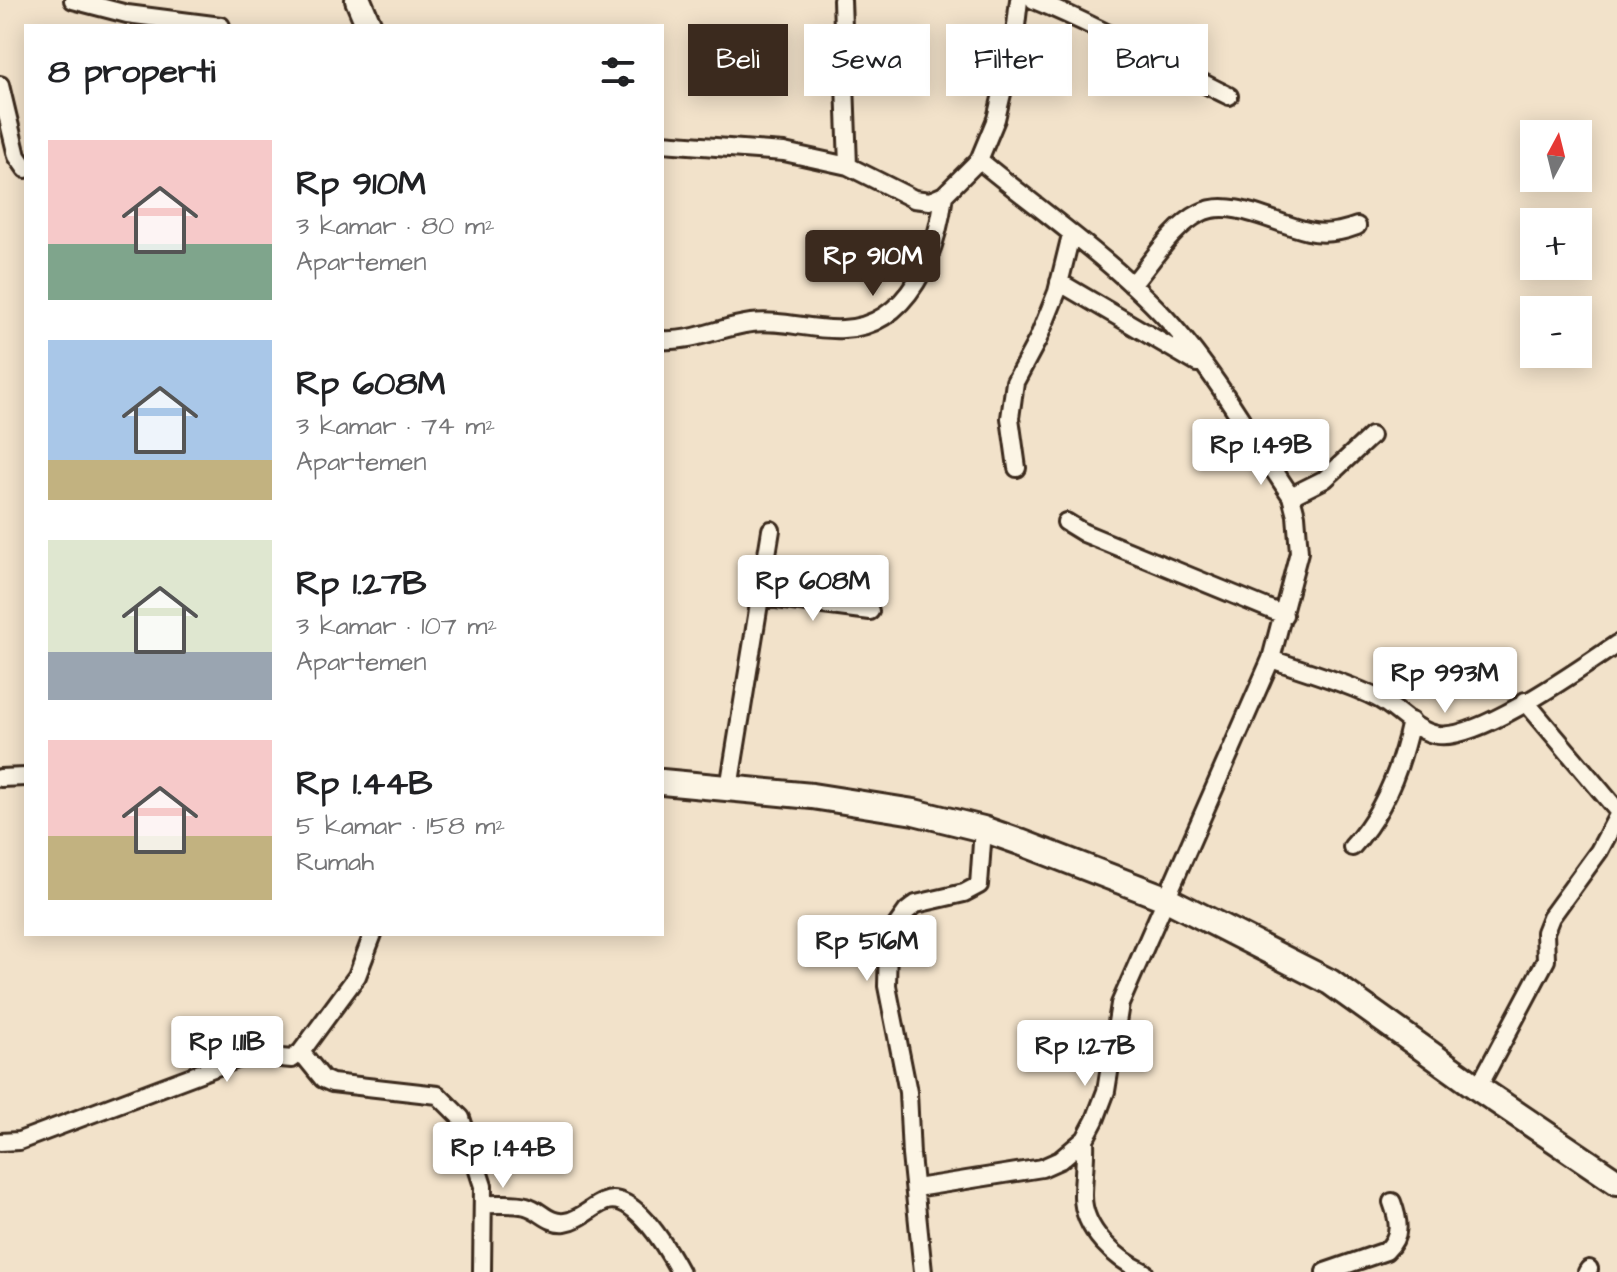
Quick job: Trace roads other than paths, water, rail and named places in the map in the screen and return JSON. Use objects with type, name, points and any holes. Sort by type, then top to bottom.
[{"type":"highway","points":[[358,0],[368,24]]},
{"type":"highway","points":[[664,782],[812,796],[914,812],[983,829],[1165,898],[1330,982],[1617,1182]]},
{"type":"street","points":[[73,0],[127,14],[205,24]]},
{"type":"street","points":[[842,0],[848,166]]},
{"type":"street","points":[[664,143],[784,152],[848,166],[914,199],[930,201],[944,195],[979,160],[996,119],[1014,43],[1019,0]]},
{"type":"street","points":[[1034,0],[1097,28],[1229,96]]},
{"type":"street","points":[[0,85],[17,156],[24,166]]},
{"type":"street","points":[[916,1188],[1042,1168],[1060,1160],[1085,1139],[1106,1091],[1120,1004],[1271,659],[1299,552],[1291,496],[1209,369],[1132,285],[979,160]]},
{"type":"street","points":[[664,340],[689,340],[753,323],[845,329],[869,324],[897,308],[915,286],[938,231],[944,195]]},
{"type":"street","points":[[1132,285],[1176,232],[1199,213],[1215,208],[1237,210],[1310,232],[1341,232],[1357,226]]},
{"type":"street","points":[[1017,468],[1010,418],[1015,382],[1038,339],[1059,282],[1071,235]]},
{"type":"street","points":[[1059,282],[1209,369]]},
{"type":"street","points":[[1291,496],[1325,479],[1371,436]]},
{"type":"street","points":[[1066,522],[1084,533],[1284,615]]},
{"type":"street","points":[[729,788],[771,530]]},
{"type":"street","points":[[761,597],[870,611]]},
{"type":"street","points":[[1271,659],[1376,697],[1422,730],[1438,735],[1459,735],[1479,727],[1569,676],[1617,644]]},
{"type":"street","points":[[1525,701],[1617,810]]},
{"type":"street","points":[[1352,847],[1369,828],[1386,798],[1404,753],[1411,721]]},
{"type":"street","points":[[0,778],[24,777]]},
{"type":"street","points":[[1478,1088],[1546,960],[1545,932],[1551,917],[1599,851],[1617,817]]},
{"type":"street","points":[[923,1272],[908,1092],[887,986],[888,944],[897,925],[916,904],[964,893],[979,885],[983,829]]},
{"type":"street","points":[[0,1142],[19,1141],[248,1055],[292,1059],[301,1052],[357,976],[372,936]]},
{"type":"street","points":[[301,1052],[323,1079],[332,1083],[438,1095],[461,1118],[481,1178],[482,1272]]},
{"type":"street","points":[[1085,1139],[1083,1199],[1091,1223],[1104,1243],[1127,1264],[1144,1272]]},
{"type":"street","points":[[483,1204],[522,1205],[552,1221],[566,1222],[605,1201],[622,1201],[631,1205],[642,1218],[680,1272]]},
{"type":"street","points":[[1325,1272],[1386,1251],[1393,1245],[1398,1227],[1392,1202]]}]
